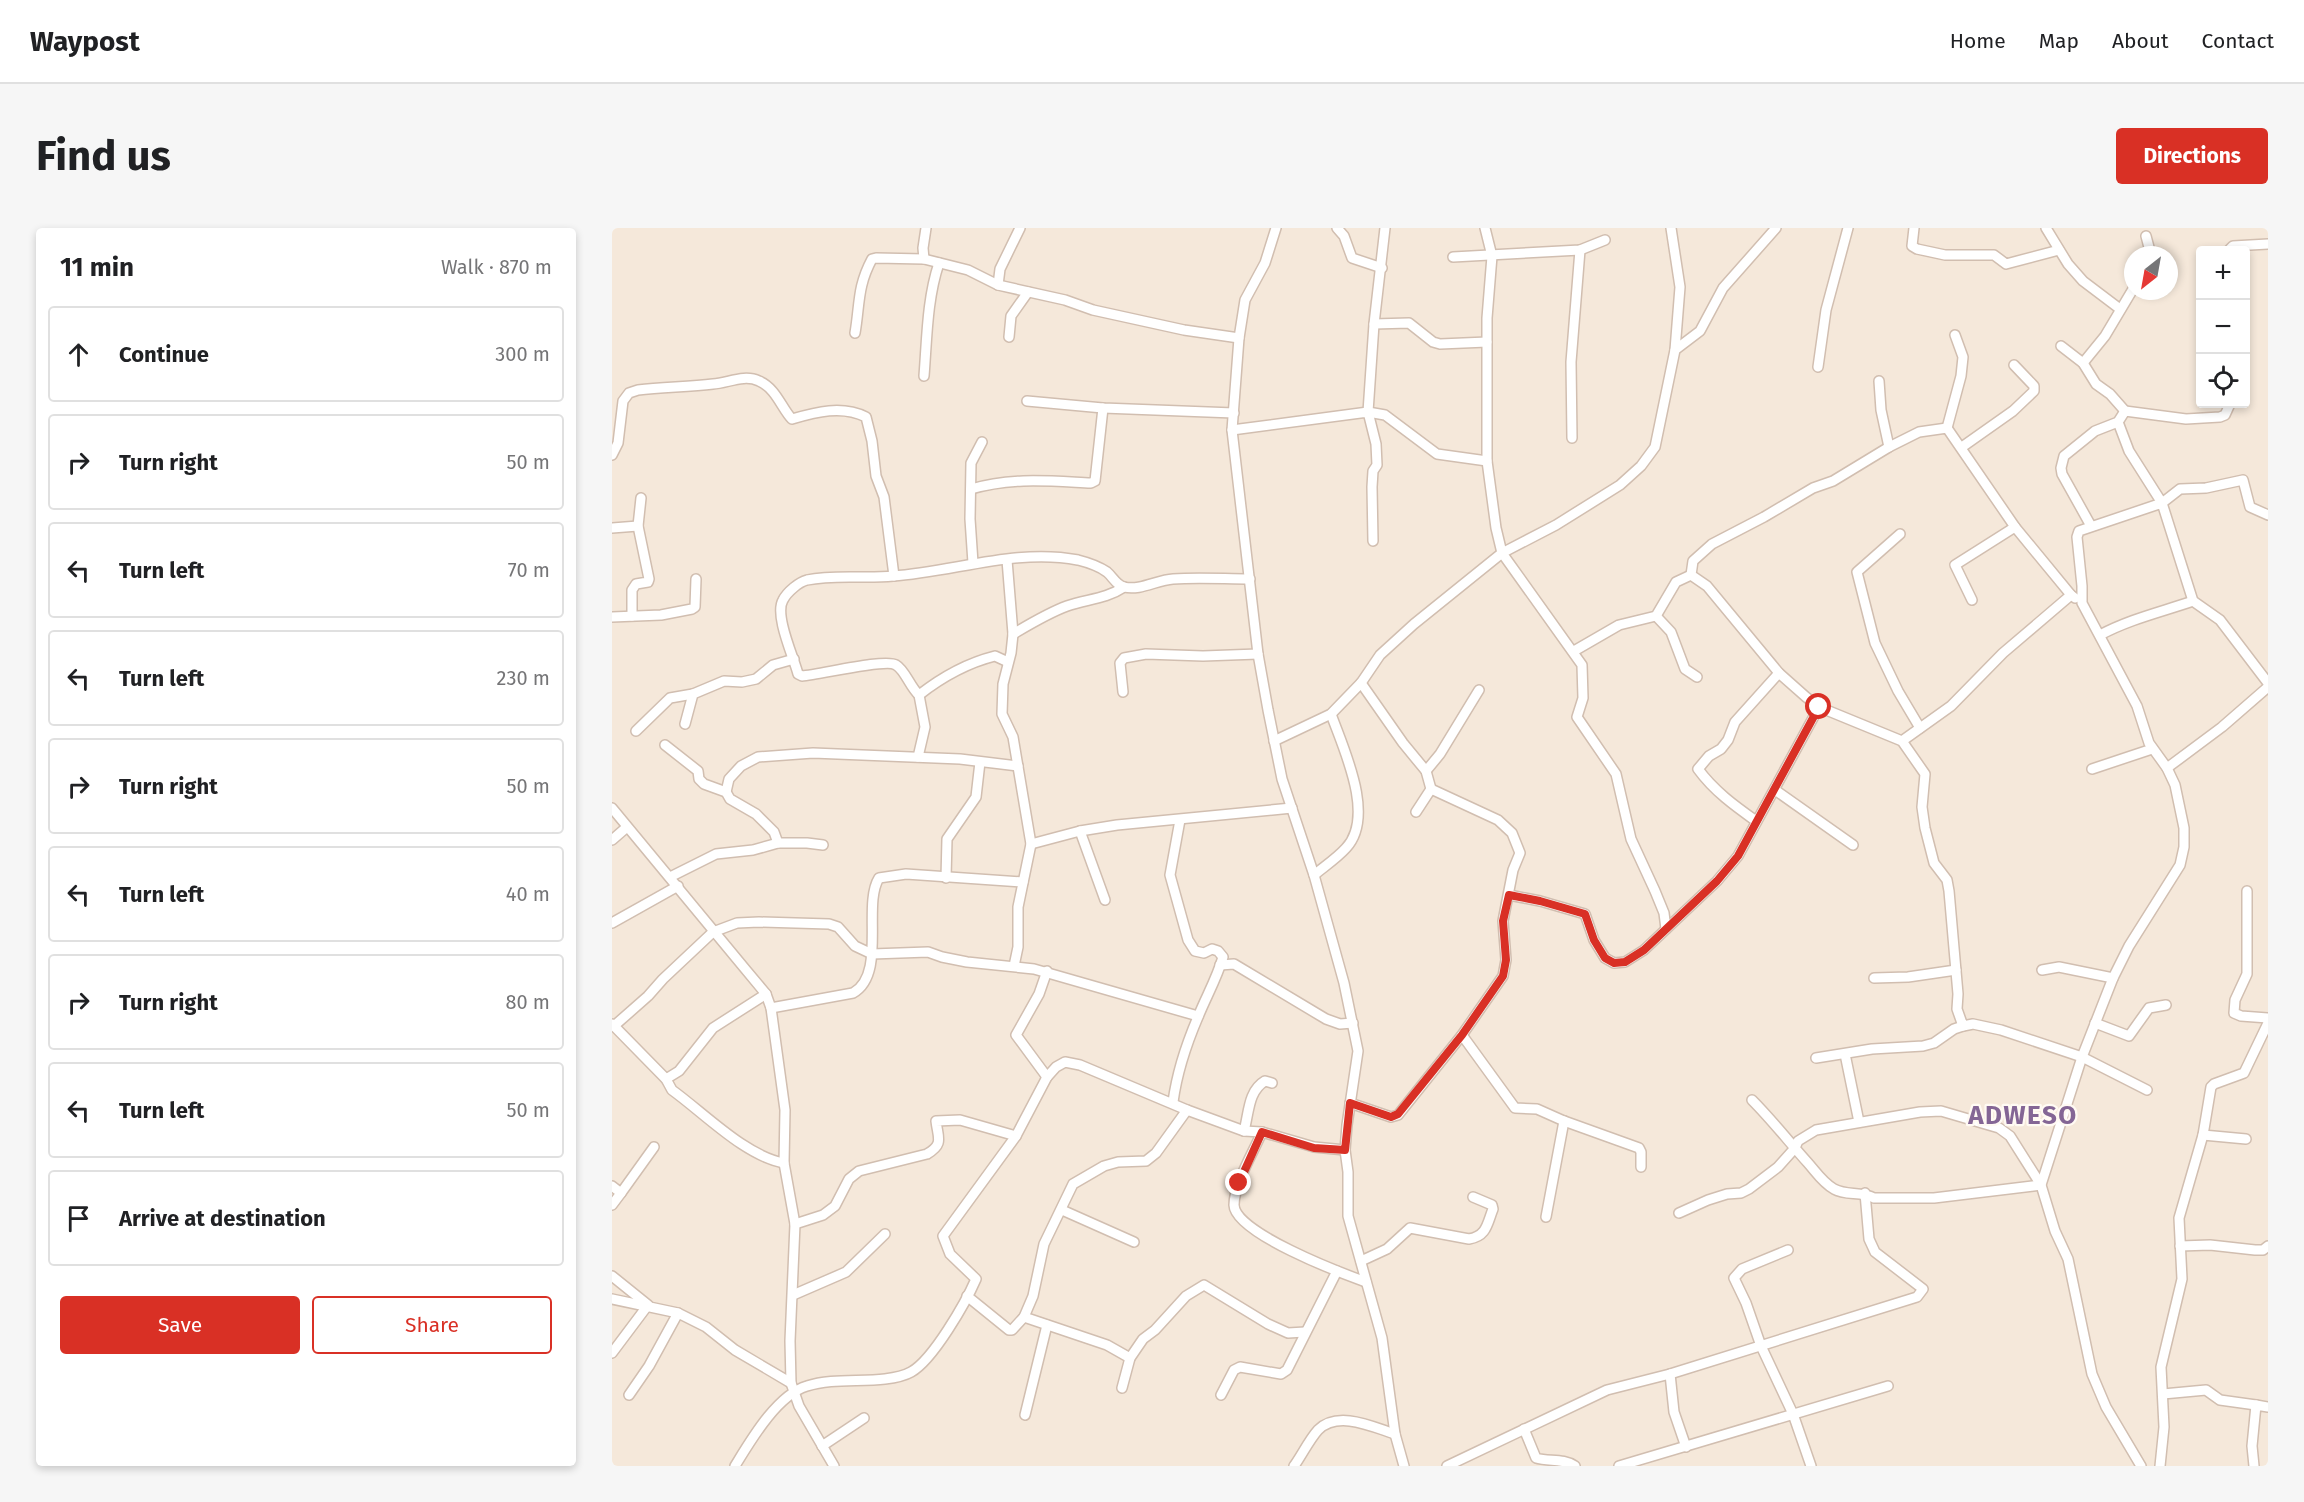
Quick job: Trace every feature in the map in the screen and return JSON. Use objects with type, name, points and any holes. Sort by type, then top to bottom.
[{"type":"street","points":[[924,259],[923,248],[927,228]]},
{"type":"street","points":[[998,285],[1000,269],[1020,228]]},
{"type":"street","points":[[1276,228],[1264,263],[1245,300],[1239,338],[1232,430],[1258,654],[1274,741],[1282,779],[1314,875],[1344,983],[1358,1051],[1345,1150],[1348,1172],[1348,1215],[1382,1338],[1395,1434],[1404,1466]]},
{"type":"street","points":[[1337,228],[1344,236],[1352,258],[1382,268]]},
{"type":"street","points":[[1373,541],[1372,487],[1373,471],[1377,465],[1376,444],[1368,412],[1374,324],[1385,228]]},
{"type":"street","points":[[1485,228],[1492,256],[1487,342],[1487,461],[1496,528],[1503,553],[1574,651],[1583,670],[1583,698],[1577,717],[1617,774],[1630,839],[1664,913],[1666,929]]},
{"type":"street","points":[[1274,741],[1331,714],[1361,683],[1388,647],[1503,553],[1556,525],[1611,491],[1641,466],[1655,447],[1675,350],[1680,287],[1671,228]]},
{"type":"street","points":[[1675,350],[1700,331],[1723,288],[1776,228]]},
{"type":"street","points":[[1818,367],[1826,310],[1848,228]]},
{"type":"street","points":[[1914,228],[1912,246],[1932,253],[1994,255],[2006,264],[2059,250]]},
{"type":"street","points":[[2046,228],[2059,250],[2083,281],[2120,309]]},
{"type":"street","points":[[2146,236],[2149,246]]},
{"type":"street","points":[[1453,257],[1580,250],[1605,240]]},
{"type":"street","points":[[2234,246],[2268,244]]},
{"type":"street","points":[[1572,438],[1571,362],[1580,250]]},
{"type":"street","points":[[855,333],[858,294],[872,259],[924,259],[968,270],[998,285],[1065,300],[1093,310],[1184,330],[1239,338]]},
{"type":"street","points":[[924,376],[931,294],[939,263]]},
{"type":"street","points":[[1009,337],[1011,316],[1028,292]]},
{"type":"street","points":[[2083,363],[2105,336],[2126,300]]},
{"type":"street","points":[[1374,324],[1409,323],[1433,342],[1440,344],[1487,342]]},
{"type":"street","points":[[1947,428],[1961,376],[1963,357],[1955,335]]},
{"type":"street","points":[[2061,346],[2083,363],[2096,384],[2110,394],[2125,411],[2186,419],[2220,417],[2225,415],[2228,408]]},
{"type":"street","points":[[1962,447],[2013,411],[2034,391],[2034,386],[2014,365]]},
{"type":"street","points":[[612,455],[618,443],[623,401],[629,393],[638,390],[715,384],[744,378],[758,380],[764,384],[779,399],[792,419],[832,410],[855,412],[866,417],[872,441],[876,476],[886,508],[894,576]]},
{"type":"street","points":[[1879,381],[1881,410],[1888,447]]},
{"type":"street","points":[[1027,401],[1103,408],[1234,413]]},
{"type":"street","points":[[970,489],[1012,480],[1091,483],[1095,481],[1103,408]]},
{"type":"street","points":[[2091,526],[2062,474],[2061,463],[2064,456],[2095,431],[2118,422],[2125,411]]},
{"type":"street","points":[[1232,430],[1368,412],[1385,415],[1437,454],[1487,461]]},
{"type":"street","points":[[2118,422],[2129,451],[2162,503],[2193,601],[2220,620],[2268,685],[2222,727],[2167,768]]},
{"type":"street","points":[[1691,575],[1693,561],[1712,544],[1813,488],[1833,481],[1888,447],[1919,432],[1947,428]]},
{"type":"street","points":[[1947,428],[2015,527],[2071,595],[2082,603],[2137,706],[2152,749],[2167,768],[2175,785],[2184,828],[2184,847],[2180,865],[2129,946],[2113,978],[2082,1057],[2041,1185]]},
{"type":"street","points":[[973,563],[970,463],[982,442]]},
{"type":"street","points":[[2082,603],[2077,537],[2079,531],[2162,503],[2180,489],[2206,488],[2243,480],[2250,507],[2268,515]]},
{"type":"street","points":[[632,616],[632,590],[636,584],[648,582],[649,579],[638,526],[641,498]]},
{"type":"street","points":[[612,528],[638,526]]},
{"type":"street","points":[[1972,600],[1955,565],[2015,527]]},
{"type":"street","points":[[1900,534],[1857,572],[1875,643],[1898,691],[1920,728]]},
{"type":"street","points":[[918,757],[926,727],[919,695],[912,689],[898,667],[892,663],[802,676],[798,674],[786,641],[781,609],[782,600],[797,585],[805,580],[894,576],[973,563],[1044,556],[1080,560],[1106,571],[1117,584],[1124,587],[1137,587],[1171,579],[1250,579]]},
{"type":"street","points":[[1007,560],[1013,633],[1003,684],[1002,714],[1013,737],[1031,844],[1018,907],[1018,946],[1014,966]]},
{"type":"street","points":[[1574,651],[1619,625],[1656,616],[1676,582],[1691,575]]},
{"type":"street","points":[[1691,575],[1707,585],[1793,687],[1819,707],[1902,741],[1925,774],[1922,807],[1925,828],[1934,863],[1947,880],[1954,932],[1957,1009],[1963,1026]]},
{"type":"street","points":[[612,617],[661,615],[692,609],[695,607],[696,579]]},
{"type":"street","points":[[1013,633],[1051,612],[1069,605],[1112,595],[1124,587]]},
{"type":"street","points":[[1902,741],[1951,706],[2003,653],[2071,595]]},
{"type":"street","points":[[2100,635],[2144,615],[2193,601]]},
{"type":"street","points":[[1656,616],[1671,632],[1685,669],[1697,677]]},
{"type":"street","points":[[1123,692],[1120,663],[1124,658],[1146,654],[1203,656],[1258,654]]},
{"type":"street","points":[[919,695],[938,680],[979,660],[995,656],[1008,662]]},
{"type":"street","points":[[636,731],[670,698],[693,694],[724,681],[741,682],[756,679],[773,664],[794,659]]},
{"type":"street","points":[[1756,821],[1723,797],[1698,770],[1709,756],[1728,740],[1735,722],[1779,673]]},
{"type":"street","points":[[1361,683],[1403,743],[1426,771],[1431,789],[1416,812]]},
{"type":"street","points":[[1426,771],[1440,754],[1479,690]]},
{"type":"street","points":[[685,724],[693,694]]},
{"type":"street","points":[[1509,895],[1585,914],[1594,940],[1605,958],[1614,963],[1625,962],[1644,950],[1717,881],[1738,856],[1819,707]]},
{"type":"street","points":[[1314,875],[1348,846],[1358,821],[1359,810],[1350,766],[1331,714]]},
{"type":"street","points":[[665,745],[698,771],[699,779],[704,784],[726,792],[730,799],[756,814],[774,832],[778,843]]},
{"type":"street","points":[[2092,769],[2152,749]]},
{"type":"street","points":[[726,792],[729,779],[741,766],[758,757],[813,753],[960,759],[1018,766]]},
{"type":"street","points":[[946,878],[948,839],[976,797],[980,762]]},
{"type":"street","points":[[1350,1103],[1391,1117],[1398,1114],[1462,1035],[1503,976],[1506,960],[1503,921],[1513,870],[1520,853],[1512,833],[1497,820],[1431,789]]},
{"type":"street","points":[[1775,790],[1853,845]]},
{"type":"street","points":[[612,808],[766,994],[771,1008],[778,1045],[785,1110],[784,1163],[795,1224],[790,1341],[791,1383],[799,1406],[834,1466]]},
{"type":"street","points":[[1031,844],[1080,831],[1147,821],[1180,820],[1292,808]]},
{"type":"street","points":[[1173,1102],[1176,1075],[1223,957],[1218,951],[1212,949],[1204,953],[1196,951],[1188,940],[1170,875],[1180,820]]},
{"type":"street","points":[[612,840],[627,827]]},
{"type":"street","points":[[1080,831],[1105,900]]},
{"type":"street","points":[[670,877],[716,854],[753,850],[778,843],[824,845]]},
{"type":"street","points":[[771,1008],[853,993],[860,989],[872,954],[874,898],[879,878],[906,874],[1023,882]]},
{"type":"street","points":[[612,923],[678,886]]},
{"type":"street","points":[[2247,891],[2247,974],[2235,999],[2234,1013],[2241,1016],[2268,1018]]},
{"type":"street","points":[[784,1163],[771,1161],[754,1153],[672,1090],[666,1079],[613,1025],[648,996],[713,932],[737,923],[829,924],[838,927],[855,946],[872,954],[928,952],[967,962],[1047,971],[1198,1016]]},
{"type":"street","points":[[1220,965],[1234,964],[1326,1019],[1340,1024],[1353,1023]]},
{"type":"street","points":[[2042,970],[2059,968],[2113,978]]},
{"type":"street","points":[[1874,978],[1908,977],[1956,970]]},
{"type":"street","points":[[1047,971],[1039,994],[1016,1035],[1047,1077]]},
{"type":"street","points":[[666,1079],[679,1071],[713,1028],[766,994]]},
{"type":"street","points":[[2095,1023],[2128,1036],[2149,1008],[2166,1005]]},
{"type":"street","points":[[2160,1466],[2164,1427],[2161,1367],[2182,1279],[2179,1218],[2203,1135],[2211,1087],[2244,1073],[2265,1025],[2268,1023]]},
{"type":"street","points":[[1816,1058],[1872,1049],[1923,1046],[1934,1043],[1954,1029],[1973,1024],[2001,1030],[2082,1057],[2147,1090]]},
{"type":"street","points":[[1462,1035],[1515,1108],[1537,1108],[1564,1121],[1639,1148],[1641,1167]]},
{"type":"street","points":[[1845,1054],[1858,1122]]},
{"type":"street","points":[[735,1466],[770,1414],[795,1393],[807,1386],[886,1379],[910,1373],[920,1365],[945,1334],[976,1279],[950,1254],[943,1236],[1016,1136],[1047,1077],[1056,1066],[1065,1062],[1080,1065],[1244,1131],[1262,1132],[1314,1148],[1345,1150]]},
{"type":"street","points":[[1244,1131],[1254,1091],[1265,1080],[1272,1083]]},
{"type":"street","points":[[1752,1100],[1827,1184],[1836,1191],[1865,1193],[1874,1198],[1934,1198],[2041,1185]]},
{"type":"street","points":[[967,1296],[1009,1330],[1012,1330],[1024,1317],[1033,1296],[1044,1244],[1062,1210],[1072,1184],[1086,1175],[1118,1162],[1146,1161],[1156,1153],[1187,1110]]},
{"type":"street","points":[[1679,1213],[1708,1200],[1727,1194],[1741,1193],[1778,1167],[1795,1148],[1798,1141],[1816,1131],[1920,1112],[1941,1111],[1979,1120],[1999,1128],[2010,1136],[2041,1185],[2055,1231],[2068,1259],[2092,1374],[2106,1407],[2142,1466]]},
{"type":"street","points":[[795,1224],[823,1215],[835,1206],[849,1179],[859,1171],[927,1154],[937,1149],[939,1145],[936,1121],[960,1120],[1016,1136]]},
{"type":"street","points":[[1546,1217],[1564,1121]]},
{"type":"street","points":[[1262,1132],[1239,1183],[1234,1206],[1237,1215],[1262,1235],[1337,1271],[1366,1282]]},
{"type":"street","points":[[2203,1135],[2246,1139]]},
{"type":"street","points":[[612,1205],[654,1147]]},
{"type":"street","points":[[612,1186],[621,1193]]},
{"type":"street","points":[[1447,1466],[1606,1390],[1670,1374],[1909,1300],[1921,1294],[1923,1289],[1875,1252],[1869,1239],[1865,1193]]},
{"type":"street","points":[[1361,1261],[1387,1249],[1410,1228],[1469,1239],[1479,1237],[1493,1209],[1492,1205],[1473,1197]]},
{"type":"street","points":[[1062,1210],[1134,1242]]},
{"type":"street","points":[[793,1295],[846,1272],[885,1233]]},
{"type":"street","points":[[2180,1246],[2210,1245],[2255,1250],[2263,1250],[2268,1246]]},
{"type":"street","points":[[1788,1250],[1742,1269],[1734,1278],[1746,1303],[1761,1346],[1793,1414],[1811,1466]]},
{"type":"street","points":[[1221,1395],[1234,1370],[1240,1366],[1281,1374],[1287,1370],[1337,1271]]},
{"type":"street","points":[[612,1276],[648,1305]]},
{"type":"street","points":[[1122,1388],[1130,1358],[1143,1339],[1155,1330],[1186,1296],[1204,1285],[1268,1324],[1288,1333],[1305,1332]]},
{"type":"street","points":[[612,1299],[678,1313],[706,1327],[735,1350],[791,1383]]},
{"type":"street","points":[[612,1353],[648,1305]]},
{"type":"street","points":[[629,1395],[649,1366],[678,1313]]},
{"type":"street","points":[[1024,1317],[1107,1345],[1130,1358]]},
{"type":"street","points":[[1025,1415],[1047,1325]]},
{"type":"street","points":[[1670,1374],[1674,1412],[1686,1447]]},
{"type":"street","points":[[1619,1466],[1888,1386]]},
{"type":"street","points":[[2163,1394],[2205,1390],[2220,1400],[2268,1407]]},
{"type":"street","points":[[2254,1466],[2252,1446],[2256,1405]]},
{"type":"street","points":[[822,1446],[864,1418]]},
{"type":"street","points":[[1294,1466],[1319,1429],[1338,1421],[1350,1420],[1395,1434]]},
{"type":"street","points":[[1524,1429],[1536,1458],[1571,1463],[1575,1466]]},
{"type":"street","points":[[1470,1455],[1476,1466]]},
{"type":"shaded area","points":[[612,228],[2268,228],[2268,1466],[612,1466]]},
{"type":"district","name":"ADWESO","points":[[2023,1115]]},
{"type":"route","points":[[1239,1183],[1262,1132],[1314,1148],[1345,1150],[1350,1103],[1391,1117],[1398,1114],[1462,1035],[1503,976],[1506,944],[1503,921],[1509,895],[1578,910],[1585,914],[1594,940],[1605,958],[1614,963],[1625,962],[1644,950],[1717,881],[1738,856],[1819,707]]}]
